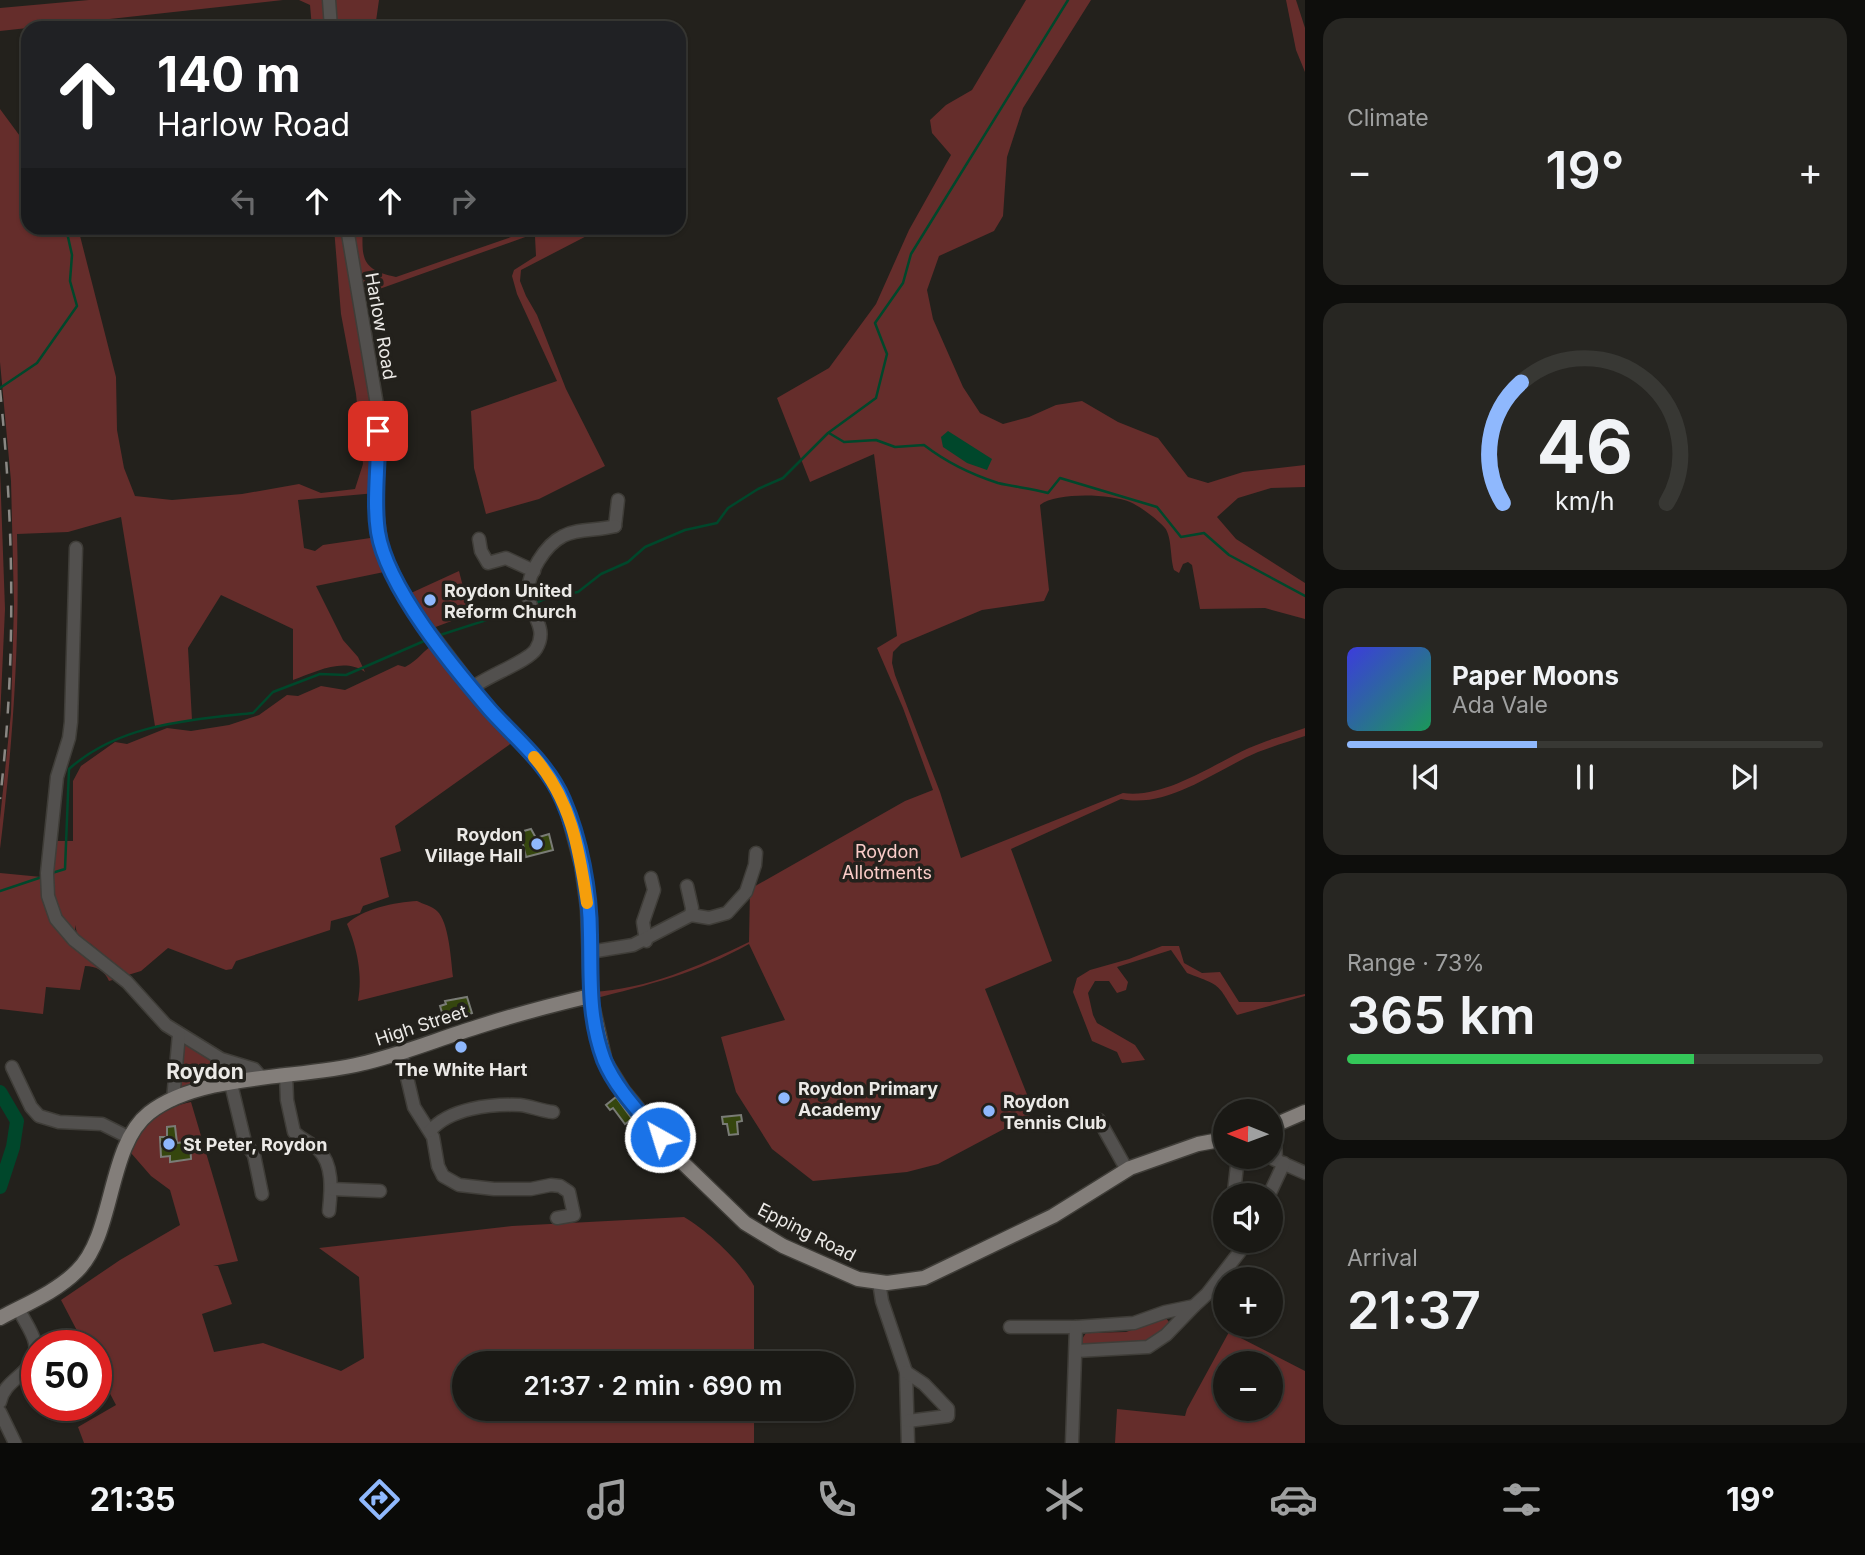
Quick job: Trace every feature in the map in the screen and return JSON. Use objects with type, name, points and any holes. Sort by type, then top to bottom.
[{"type":"main road","name":"High Street","points":[[0,1318],[59,1285],[78,1271],[89,1255],[130,1138],[145,1117],[173,1100],[261,1077],[342,1068],[590,996]]},
{"type":"main road","name":"Epping Road","points":[[590,996],[600,1046],[614,1077],[673,1152],[745,1223],[773,1241],[848,1277],[901,1282],[943,1271],[1053,1216],[1128,1170],[1157,1157],[1213,1144]]},
{"type":"main road","points":[[1283,1121],[1305,1112]]},
{"type":"street","points":[[329,0],[330,21]]},
{"type":"street","name":"Harlow Road","points":[[349,235],[377,405],[376,505],[382,550],[410,605],[472,688],[544,769],[564,801],[581,865],[589,923],[590,996]]},
{"type":"street","points":[[615,526],[618,500]]},
{"type":"street","points":[[472,688],[501,669],[534,653],[540,643],[538,619],[528,594],[534,571],[548,548],[560,537],[615,526],[626,534]]},
{"type":"street","points":[[479,539],[481,551],[488,563],[506,558],[534,571]]},
{"type":"street","points":[[76,548],[71,722],[57,778],[47,873],[48,896],[56,919],[66,931],[104,961],[166,1025],[221,1059],[254,1069],[261,1077]]},
{"type":"street","points":[[590,952],[613,951],[646,941],[691,915],[709,918],[727,913],[746,892],[756,853]]},
{"type":"street","points":[[646,941],[643,922],[654,890],[651,878]]},
{"type":"street","points":[[687,886],[691,915]]},
{"type":"street","points":[[173,1100],[179,1034]]},
{"type":"street","points":[[401,1052],[414,1107],[430,1130],[443,1176],[451,1182],[494,1189],[560,1186],[569,1192],[574,1215],[557,1218]]},
{"type":"street","points":[[12,1067],[31,1107],[39,1116],[59,1122],[102,1124],[130,1138]]},
{"type":"street","points":[[286,1074],[287,1100],[294,1132],[320,1151],[329,1171],[329,1211]]},
{"type":"street","points":[[231,1084],[245,1142],[254,1155],[262,1194]]},
{"type":"street","points":[[430,1130],[447,1116],[469,1111],[517,1105],[553,1112]]},
{"type":"street","points":[[1099,1120],[1128,1170]]},
{"type":"street","points":[[1283,1163],[1305,1173]]},
{"type":"street","points":[[331,1189],[380,1191]]},
{"type":"street","points":[[1076,1350],[1140,1350],[1157,1342],[1208,1294],[1239,1253]]},
{"type":"street","points":[[879,1282],[882,1301],[906,1372],[908,1443]]},
{"type":"street","points":[[1010,1327],[1076,1327],[1134,1323],[1165,1312],[1194,1306]]},
{"type":"street","points":[[18,1308],[29,1330]]},
{"type":"street","points":[[1165,1312],[1174,1327]]},
{"type":"street","points":[[1072,1443],[1076,1327]]},
{"type":"street","points":[[906,1372],[924,1384],[948,1409],[948,1416],[942,1419],[908,1421]]},
{"type":"street","points":[[0,1402],[3,1391],[21,1376]]},
{"type":"street","points":[[0,1412],[15,1443]]},
{"type":"green space","points":[[89,0],[283,0],[91,21],[21,21],[21,29],[0,31],[0,8]]},
{"type":"green space","points":[[299,0],[379,0],[376,21],[311,21],[310,5]]},
{"type":"green space","name":"Roydon Allotments","points":[[1026,0],[1091,0],[1023,108],[1007,157],[1003,216],[994,231],[939,256],[927,290],[933,319],[963,387],[980,413],[1003,424],[1029,417],[1056,405],[1082,401],[1118,422],[1158,438],[1188,477],[1208,483],[1243,472],[1305,465],[1305,487],[1271,488],[1238,498],[1217,517],[1236,539],[1305,583],[1305,619],[1265,608],[1200,609],[1192,565],[1188,562],[1183,564],[1179,573],[1174,570],[1165,528],[1149,513],[1130,502],[1110,497],[1071,496],[1040,505],[1049,590],[1044,601],[982,610],[901,644],[893,652],[895,675],[940,792],[961,858],[1123,793],[1155,791],[1171,786],[1249,748],[1305,728],[1305,736],[1258,752],[1174,793],[1139,801],[1121,799],[1011,849],[1052,961],[985,989],[1032,1107],[1030,1115],[938,1164],[907,1172],[813,1181],[772,1149],[736,1092],[721,1037],[785,1020],[749,944],[711,963],[653,983],[592,999],[592,992],[653,981],[692,968],[749,942],[750,889],[905,801],[933,790],[903,708],[877,648],[897,636],[874,454],[810,482],[777,398],[829,368],[876,304],[909,230],[951,155],[932,133],[930,120],[946,105],[972,90]]},
{"type":"green space","points":[[1286,0],[1296,0],[1305,28],[1305,72],[1296,50]]},
{"type":"green space","points":[[0,109],[21,138],[21,235],[80,235],[116,377],[117,430],[124,468],[135,496],[172,500],[242,494],[299,484],[321,493],[355,489],[363,464],[356,394],[341,314],[335,235],[363,235],[366,262],[377,271],[396,277],[517,235],[588,235],[521,270],[520,281],[537,315],[566,389],[605,466],[539,499],[486,514],[474,468],[471,411],[557,381],[517,294],[512,276],[514,270],[536,256],[535,237],[528,236],[357,297],[377,405],[376,493],[298,500],[304,548],[315,551],[323,545],[377,537],[389,571],[316,586],[343,640],[358,657],[365,672],[339,666],[293,680],[293,629],[221,595],[188,648],[192,720],[155,726],[121,517],[68,532],[17,534],[14,692],[0,849],[0,819],[11,713],[14,604],[11,481],[0,362]]},
{"type":"green space","points":[[0,469],[5,609],[0,719]]},
{"type":"green space","points":[[459,571],[470,614],[433,628],[411,593]]},
{"type":"green space","points":[[436,643],[513,742],[395,826],[401,851],[380,858],[389,897],[363,906],[360,913],[331,921],[330,930],[236,961],[232,969],[226,970],[168,948],[141,971],[128,975],[91,944],[78,937],[75,925],[75,940],[123,977],[109,981],[100,970],[85,966],[80,990],[46,987],[43,1014],[0,1009],[0,873],[52,878],[53,841],[73,841],[73,781],[81,766],[115,742],[127,744],[167,728],[191,731],[229,725],[259,715],[287,695],[298,696],[321,686],[345,690],[398,665],[405,667]]},
{"type":"green space","points":[[417,901],[433,908],[441,916],[449,942],[453,977],[358,1001],[358,962],[347,924],[361,914],[379,907]]},
{"type":"green space","points":[[1162,946],[1179,946],[1184,963],[1202,973],[1220,972],[1239,1002],[1270,1002],[1305,996],[1237,1015],[1218,987],[1187,973],[1171,950],[1117,967],[1128,982],[1126,990],[1117,993],[1109,981],[1095,981],[1088,993],[1097,1023],[1135,1045],[1145,1060],[1122,1063],[1117,1052],[1092,1041],[1073,992],[1077,978],[1090,970]]},
{"type":"green space","points":[[182,1040],[249,1072],[176,1092]]},
{"type":"green space","points":[[191,1102],[238,1261],[213,1266],[218,1266],[232,1304],[202,1314],[214,1352],[263,1343],[341,1371],[364,1358],[359,1277],[319,1248],[512,1226],[684,1217],[723,1248],[754,1286],[754,1351],[452,1351],[452,1421],[754,1421],[754,1443],[84,1443],[78,1427],[88,1421],[112,1421],[112,1407],[116,1405],[112,1397],[112,1330],[77,1330],[61,1300],[120,1260],[180,1225],[170,1190],[151,1176],[131,1153],[140,1134],[153,1119]]},
{"type":"green space","points":[[1166,1318],[1171,1325],[1157,1342],[1084,1348],[1080,1342],[1086,1333],[1126,1332]]},
{"type":"green space","points":[[1226,1337],[1239,1337],[1266,1351],[1219,1351]]},
{"type":"green space","points":[[1283,1360],[1305,1371],[1305,1443],[1115,1443],[1117,1409],[1185,1416],[1213,1361],[1213,1421],[1283,1421]]},
{"type":"shaded area","points":[[948,431],[992,459],[987,470],[967,463],[943,447],[941,437]]},
{"type":"building","name":"Roydon Village Hall","points":[[531,829],[536,838],[549,834],[553,850],[526,857],[520,832]]},
{"type":"building","points":[[467,997],[472,1013],[451,1020],[450,1017],[444,1019],[440,1006],[446,1004],[445,1001]]},
{"type":"building","points":[[616,1097],[632,1119],[625,1124],[613,1108],[610,1110],[606,1105]]},
{"type":"building","points":[[741,1115],[742,1121],[737,1122],[738,1134],[729,1135],[727,1124],[723,1124],[722,1117]]},
{"type":"building","name":"St Peter, Roydon","points":[[175,1126],[177,1143],[190,1141],[191,1159],[170,1162],[170,1156],[161,1157],[160,1137],[167,1137],[167,1127]]},
{"type":"waterway","points":[[533,604],[549,597],[578,592],[601,574],[628,562],[645,547],[685,530],[717,523],[728,508],[758,489],[783,478],[828,433],[876,398],[887,354],[875,323],[903,283],[911,254],[1068,0]]},
{"type":"waterway","points":[[0,388],[37,363],[77,306],[70,281],[72,255],[68,235]]},
{"type":"waterway","points":[[829,433],[844,442],[876,440],[895,447],[924,445],[959,467],[1004,484],[1048,493],[1060,478],[1157,507],[1181,537],[1204,533],[1229,555],[1305,596]]},
{"type":"waterway","points":[[437,636],[527,607]]},
{"type":"waterway","points":[[52,873],[65,869],[69,769],[89,754],[132,733],[204,718],[253,713],[273,692],[320,674],[346,675],[431,638]]},
{"type":"waterway","points":[[0,891],[42,877]]},
{"type":"waterway","points":[[0,1092],[17,1121],[13,1147],[0,1187]]},
{"type":"railway","points":[[0,390],[8,492],[11,594],[9,697],[0,799]]},
{"type":"slow traffic","points":[[534,757],[564,801],[577,847],[587,903]]},
{"type":"place","name":"Roydon United Reform Church","points":[[430,600]]},
{"type":"place","name":"Roydon Village Hall","points":[[537,844]]},
{"type":"place","name":"The White Hart","points":[[461,1047]]},
{"type":"place","name":"Roydon Primary Academy","points":[[784,1098]]},
{"type":"place","name":"Roydon Tennis Club","points":[[989,1111]]},
{"type":"place","name":"St Peter, Roydon","points":[[169,1144]]},
{"type":"district","name":"Roydon","points":[[205,1071]]},
{"type":"route","points":[[378,431],[377,528],[382,550],[410,605],[489,709],[544,769],[564,801],[581,865],[590,934],[588,984],[600,1046],[614,1077],[660,1137]]}]
